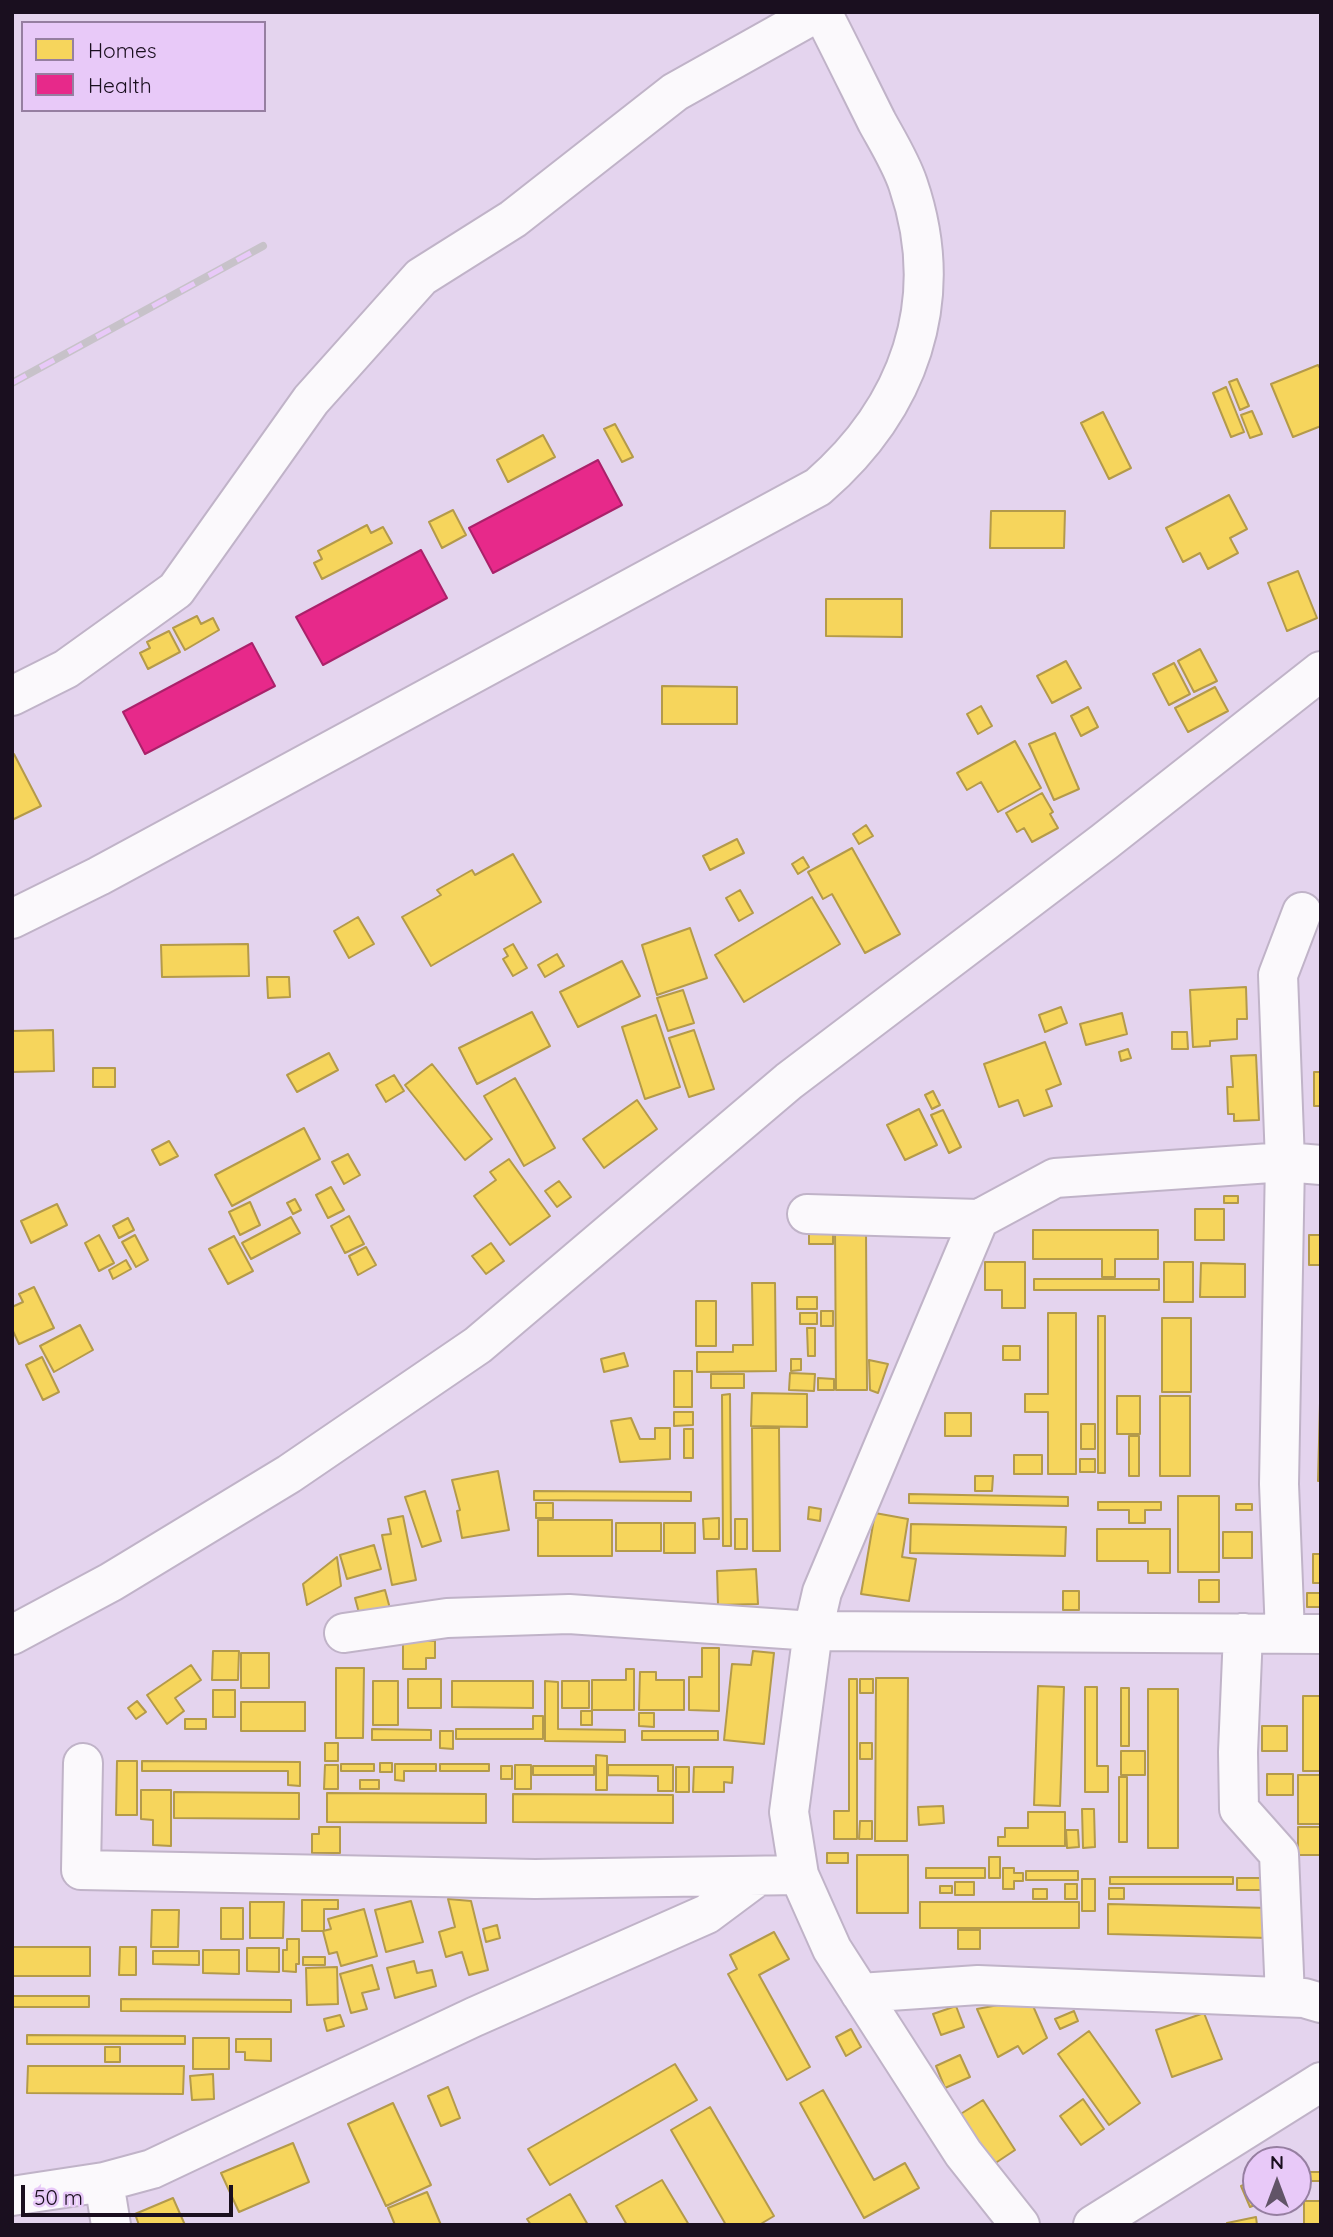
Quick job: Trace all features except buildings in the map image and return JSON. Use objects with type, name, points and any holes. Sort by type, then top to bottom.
[{"type":"street","points":[[12,696],[66,669],[176,590],[311,400],[421,277],[513,219],[675,92],[820,12],[907,183],[917,214],[922,247],[921,302],[914,342],[893,397],[861,446],[818,486],[99,876],[12,919]]},
{"type":"street","points":[[12,1635],[111,1582],[289,1474],[478,1345],[789,1081],[1104,842],[1321,671]]},
{"type":"street","points":[[344,1633],[447,1618],[569,1614],[813,1631],[1303,1634],[1279,1484],[1303,1163],[1278,975],[1302,912]]},
{"type":"street","points":[[807,1214],[979,1219],[1055,1178],[1303,1163]]},
{"type":"street","points":[[979,1219],[822,1592],[813,1631],[789,1812],[799,1875],[832,1949],[963,2154],[1020,2225]]},
{"type":"street","points":[[860,1993],[978,1986],[1303,2000],[1279,1854],[1239,1809],[1238,1752],[1243,1633]]},
{"type":"street","points":[[83,1763],[81,1870],[535,1880],[799,1875]]},
{"type":"street","points":[[12,2196],[104,2182],[152,2169],[474,2017],[707,1914],[758,1876]]},
{"type":"street","points":[[1093,2225],[1321,2082]]},
{"type":"street","points":[[104,2182],[110,2225]]},
{"type":"railway","points":[[12,383],[263,246]]}]
